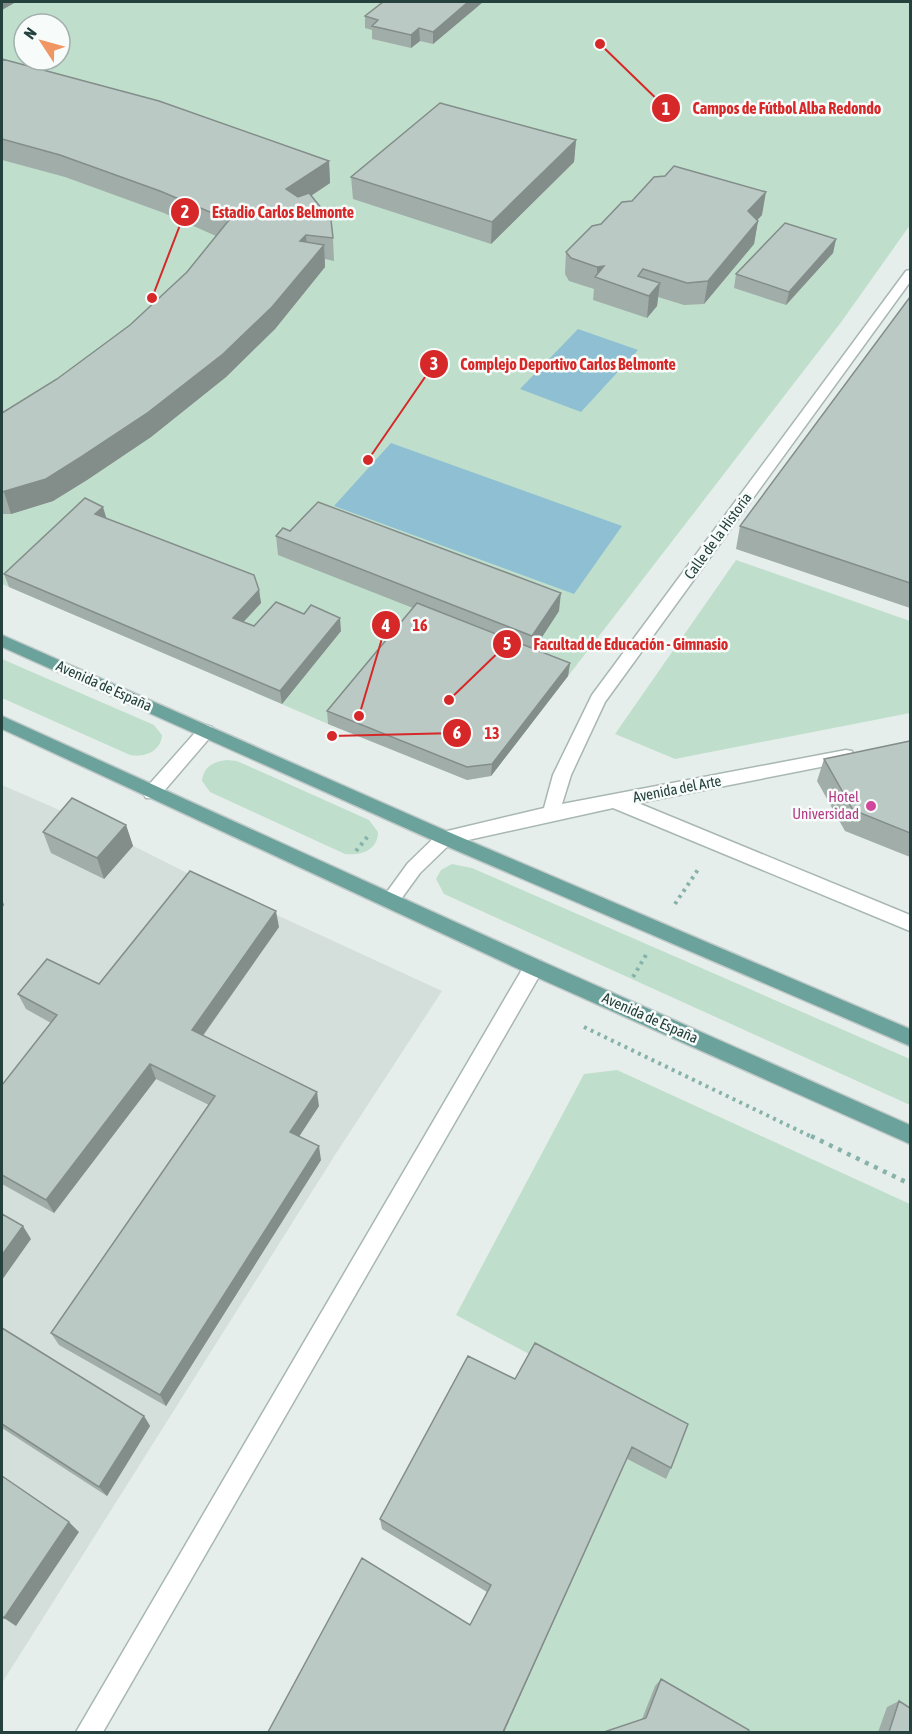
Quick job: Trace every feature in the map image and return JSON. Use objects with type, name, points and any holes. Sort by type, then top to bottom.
[{"type":"main road","name":"Avenida de España","points":[[2,641],[445,838],[910,1038]]},
{"type":"main road","name":"Avenida de España","points":[[2,722],[534,967],[910,1135]]},
{"type":"street","name":"Calle de la Historia","points":[[551,813],[562,775],[598,699],[909,279]]},
{"type":"street","points":[[152,793],[206,731]]},
{"type":"street","name":"Avenida del Arte","points":[[445,838],[551,813],[865,753]]},
{"type":"street","points":[[615,801],[910,923]]},
{"type":"street","points":[[390,901],[414,868],[445,838]]},
{"type":"street","points":[[89,1732],[534,967]]},
{"type":"shaded area","points":[[2,785],[80,819],[205,882],[442,991],[335,1155],[2,1683]]},
{"type":"green space","points":[[2,2],[910,2],[910,225],[842,321],[491,776],[467,780],[328,724],[2,584]]},
{"type":"green space","points":[[736,560],[910,621],[910,713],[675,759],[615,734]]},
{"type":"green space","points":[[2,659],[154,725],[162,735],[159,745],[146,754],[130,755],[2,698]]},
{"type":"green space","points":[[227,760],[237,761],[369,820],[378,832],[375,843],[362,853],[345,854],[210,792],[202,781],[204,772],[214,763]]},
{"type":"green space","points":[[452,864],[472,868],[910,1059],[910,1105],[444,894],[436,879],[441,870]]},
{"type":"green space","points":[[617,1070],[910,1204],[910,1720],[878,1732],[736,1732],[641,1723],[614,1732],[504,1732],[627,1459],[666,1479],[682,1436],[456,1315],[584,1074]]},
{"type":"water","points":[[578,329],[638,350],[581,412],[520,389]]},
{"type":"water","points":[[391,443],[622,526],[574,594],[334,506]]},
{"type":"building","points":[[383,2],[468,2],[433,32],[419,28],[411,35],[372,26],[378,20],[365,16]]},
{"type":"building","points":[[2,59],[12,62],[12,72],[51,72],[159,101],[329,161],[286,189],[298,197],[309,193],[331,220],[333,238],[306,235],[300,241],[324,245],[272,307],[223,354],[146,414],[46,479],[2,492],[2,413],[57,379],[130,325],[187,272],[229,220],[160,191],[60,155],[2,139]]},
{"type":"building","points":[[440,103],[576,140],[492,222],[351,177]]},
{"type":"building","points":[[674,166],[766,192],[748,211],[758,221],[708,281],[687,283],[643,269],[638,276],[660,283],[649,296],[595,277],[604,266],[597,267],[571,258],[566,252],[592,226],[601,224],[622,202],[632,201],[654,177],[665,176]]},
{"type":"building","points":[[785,223],[836,239],[789,292],[736,274]]},
{"type":"building","points":[[910,297],[910,583],[740,526]]},
{"type":"building","points":[[85,498],[103,507],[95,514],[254,575],[259,590],[233,618],[254,626],[276,602],[304,614],[311,605],[340,618],[280,691],[4,574]]},
{"type":"building","points":[[318,502],[561,593],[532,636],[276,536],[283,528],[290,531]]},
{"type":"building","points":[[417,603],[570,663],[492,764],[467,767],[327,711]]},
{"type":"building","name":"Hotel Universidad","points":[[910,741],[910,833],[853,810],[824,759]]},
{"type":"building","points":[[72,798],[126,825],[97,858],[43,832]]},
{"type":"building","points":[[190,871],[276,911],[192,1030],[317,1092],[290,1132],[319,1146],[160,1395],[51,1333],[215,1096],[150,1064],[46,1200],[2,1175],[2,1085],[57,1015],[18,994],[47,959],[99,984]]},
{"type":"building","points":[[2,1214],[23,1226],[2,1255]]},
{"type":"building","points":[[2,1328],[144,1416],[99,1487],[2,1424]]},
{"type":"building","points":[[535,1343],[688,1424],[671,1468],[632,1447],[503,1732],[268,1732],[362,1558],[470,1625],[491,1585],[380,1519],[468,1356],[515,1379]]},
{"type":"building","points":[[2,1476],[69,1522],[4,1618],[2,1616]]},
{"type":"building","points":[[661,1679],[749,1730],[748,1732],[604,1732],[646,1718]]},
{"type":"building","points":[[899,1701],[910,1708],[910,1732],[889,1732]]},
{"type":"place","name":"Campos de Fútbol Alba Redondo","points":[[600,44]]},
{"type":"place","name":"Estadio Carlos Belmonte","points":[[152,298]]},
{"type":"place","name":"Complejo Deportivo Carlos Belmonte","points":[[368,460]]},
{"type":"place","name":"Facultad de Educación - Gimnasio","points":[[449,700]]},
{"type":"place","name":"16","points":[[359,716]]},
{"type":"place","name":"13","points":[[332,736]]},
{"type":"place","name":"Hotel Universidad","points":[[871,806]]}]
